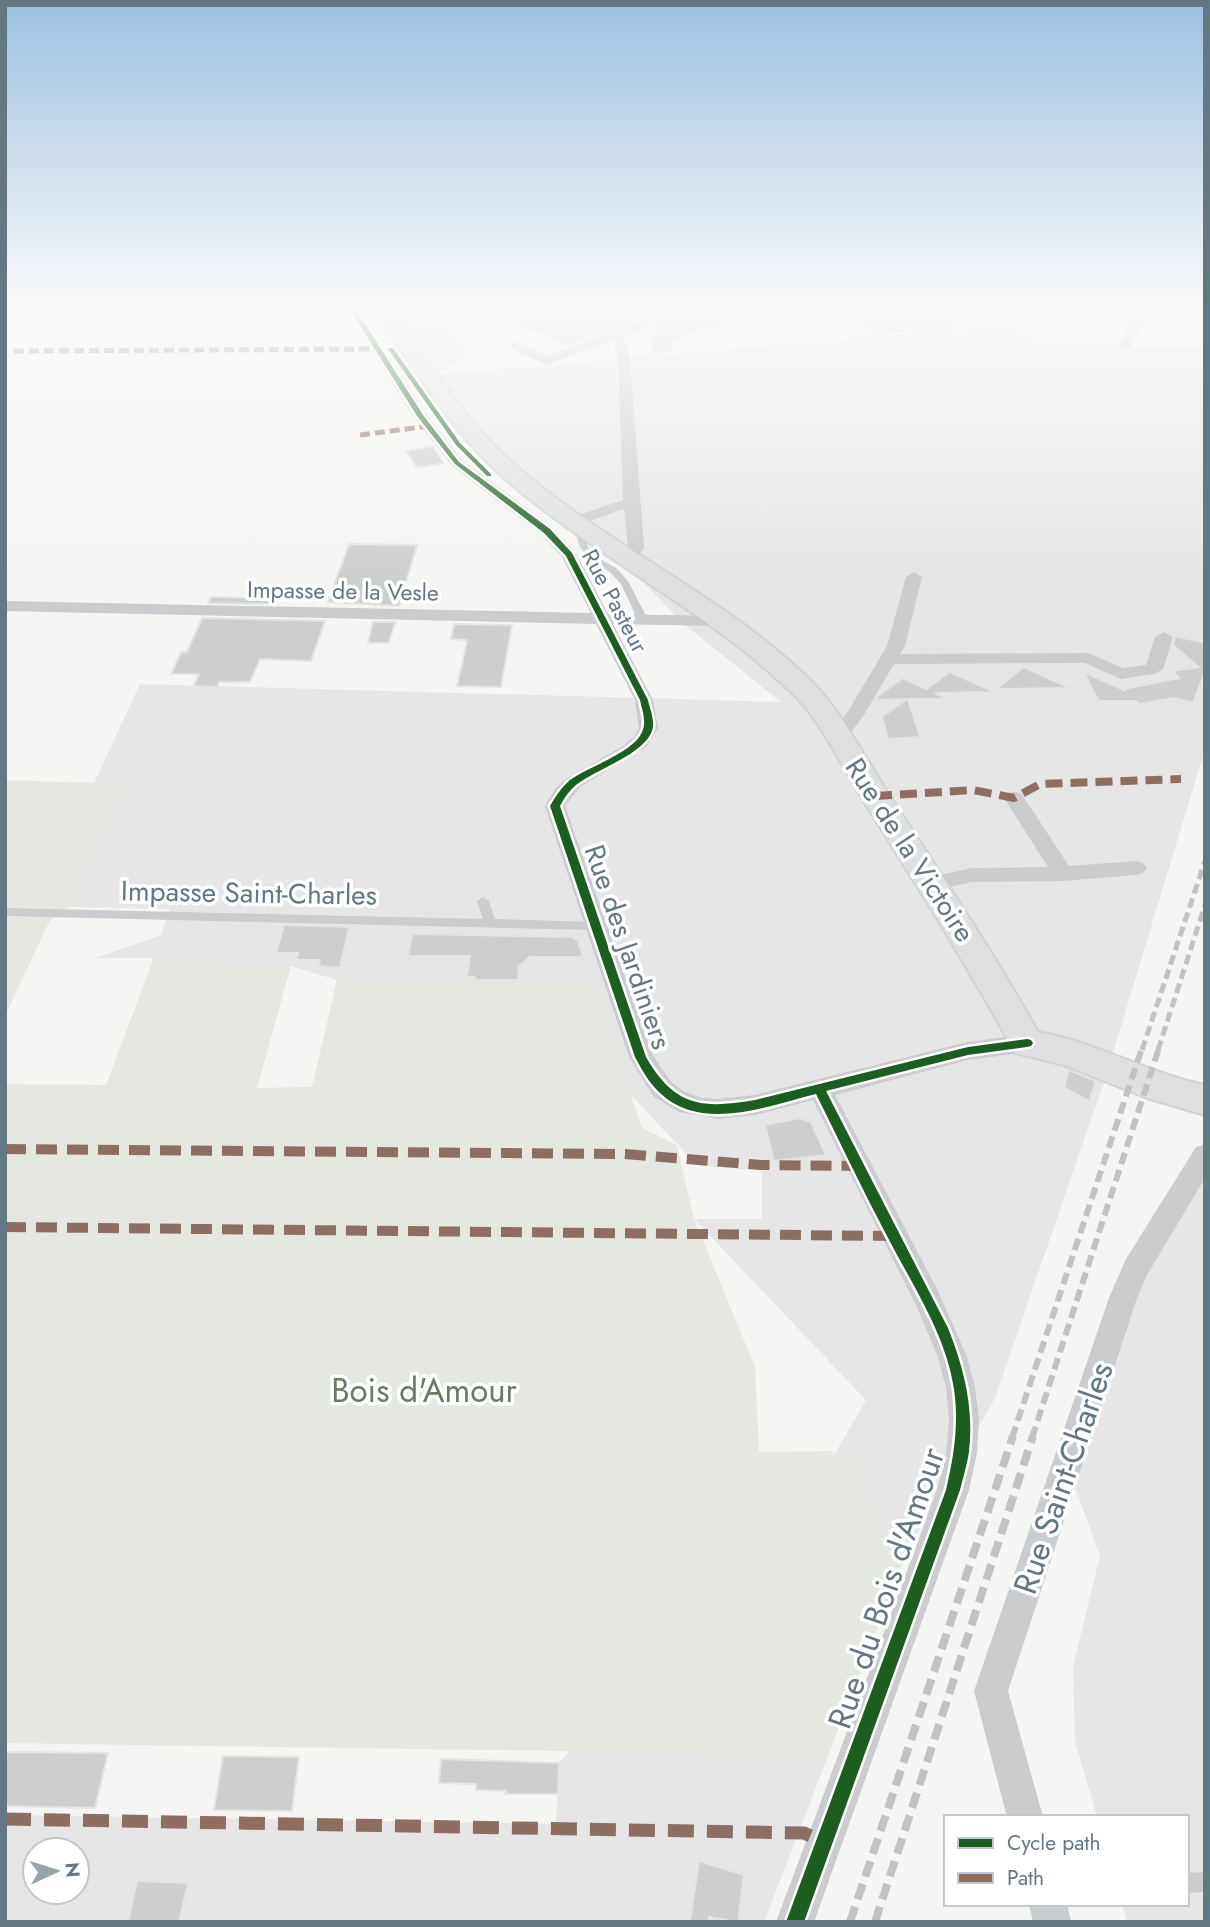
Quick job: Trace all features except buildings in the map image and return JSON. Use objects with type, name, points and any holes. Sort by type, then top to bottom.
[{"type":"street","name":"Rue Pasteur","points":[[409,398],[457,463],[547,531],[569,555],[644,700]]},
{"type":"street","name":"Rue de la Victoire","points":[[449,398],[480,440],[508,471],[628,559],[683,609],[718,621],[802,687],[838,736],[990,975],[1027,1042]]},
{"type":"street","points":[[626,398],[636,548],[628,559]]},
{"type":"street","points":[[575,521],[631,502]]},
{"type":"street","points":[[838,736],[855,715],[896,646],[914,577]]},
{"type":"street","name":"Impasse de la Vesle","points":[[5,606],[602,620],[643,620],[683,609]]},
{"type":"street","points":[[888,659],[1088,658],[1121,674],[1153,669],[1164,637]]},
{"type":"street","name":"Rue des Jardiniers","points":[[644,700],[649,721],[647,734],[637,744],[564,789],[555,806],[641,1057],[648,1072],[664,1091],[689,1106],[720,1111],[819,1088]]},
{"type":"street","points":[[1014,799],[1063,874]]},
{"type":"street","points":[[931,884],[972,876],[1063,874],[1136,868]]},
{"type":"street","points":[[819,1088],[968,1051],[1027,1042],[1060,1051],[1176,1093],[1205,1100]]},
{"type":"street","name":"Rue du Bois d'Amour","points":[[795,1922],[953,1490],[965,1442],[965,1412],[960,1381],[945,1332],[819,1088]]},
{"type":"street","name":"Rue Saint-Charles","points":[[1024,1815],[991,1691],[1123,1298],[1136,1268],[1205,1155]]},
{"type":"lane","points":[[575,521],[584,547],[593,559],[613,570],[625,583],[643,620]]},
{"type":"lane","points":[[483,901],[491,924]]},
{"type":"lane","name":"Impasse Saint-Charles","points":[[5,912],[597,926]]},
{"type":"shaded area","points":[[450,398],[1205,398],[1205,749],[1105,1079],[995,1398],[907,1551],[764,1922],[5,1922],[5,1815],[556,1824],[559,1763],[833,1457],[866,1400],[694,1219],[762,1219],[762,1171],[697,1165],[629,1093],[337,980],[291,966],[152,963],[152,958],[96,958],[161,935],[170,909],[37,906],[140,684],[781,702],[685,625],[644,583],[499,472]]},
{"type":"shaded area","points":[[1205,1169],[1205,1922],[1127,1922],[1123,1906],[1189,1906],[1189,1815],[1096,1815],[1075,1741],[1073,1667],[1100,1556],[1075,1487],[1142,1271]]},
{"type":"green space","points":[[5,780],[124,784],[68,907],[50,920],[5,1016]]},
{"type":"green space","name":"Bois d'Amour","points":[[152,963],[291,966],[257,1088],[312,1087],[337,980],[578,986],[592,983],[642,1128],[677,1145],[694,1219],[755,1367],[759,1452],[832,1451],[834,1457],[862,1458],[870,1513],[907,1551],[827,1755],[5,1743],[5,1084],[106,1085]]},
{"type":"railway","points":[[1142,1050],[1205,861]]},
{"type":"railway","points":[[1158,1050],[1205,905]]},
{"type":"railway","points":[[1012,1438],[1142,1048]]},
{"type":"railway","points":[[1032,1438],[1159,1048]]},
{"type":"railway","points":[[850,1922],[1013,1436]]},
{"type":"railway","points":[[875,1922],[1033,1436]]},
{"type":"marked path","points":[[360,435],[429,426]]},
{"type":"marked path","points":[[875,796],[973,790],[1014,798],[1040,784],[1181,779]]},
{"type":"marked path","points":[[5,1149],[625,1154],[761,1165],[858,1166]]},
{"type":"marked path","points":[[5,1227],[893,1236]]},
{"type":"marked path","points":[[5,1819],[804,1833],[825,1842]]},
{"type":"cycle path","points":[[409,398],[457,463],[547,531],[569,555],[644,700],[648,724],[647,732],[641,741],[573,783],[555,806],[641,1057],[662,1089],[674,1099],[688,1105],[702,1108],[736,1108],[968,1051],[1027,1043]]},
{"type":"cycle path","points":[[426,398],[458,444],[489,475]]},
{"type":"cycle path","points":[[795,1922],[953,1490],[962,1453],[964,1419],[953,1357],[941,1328],[819,1088]]}]
